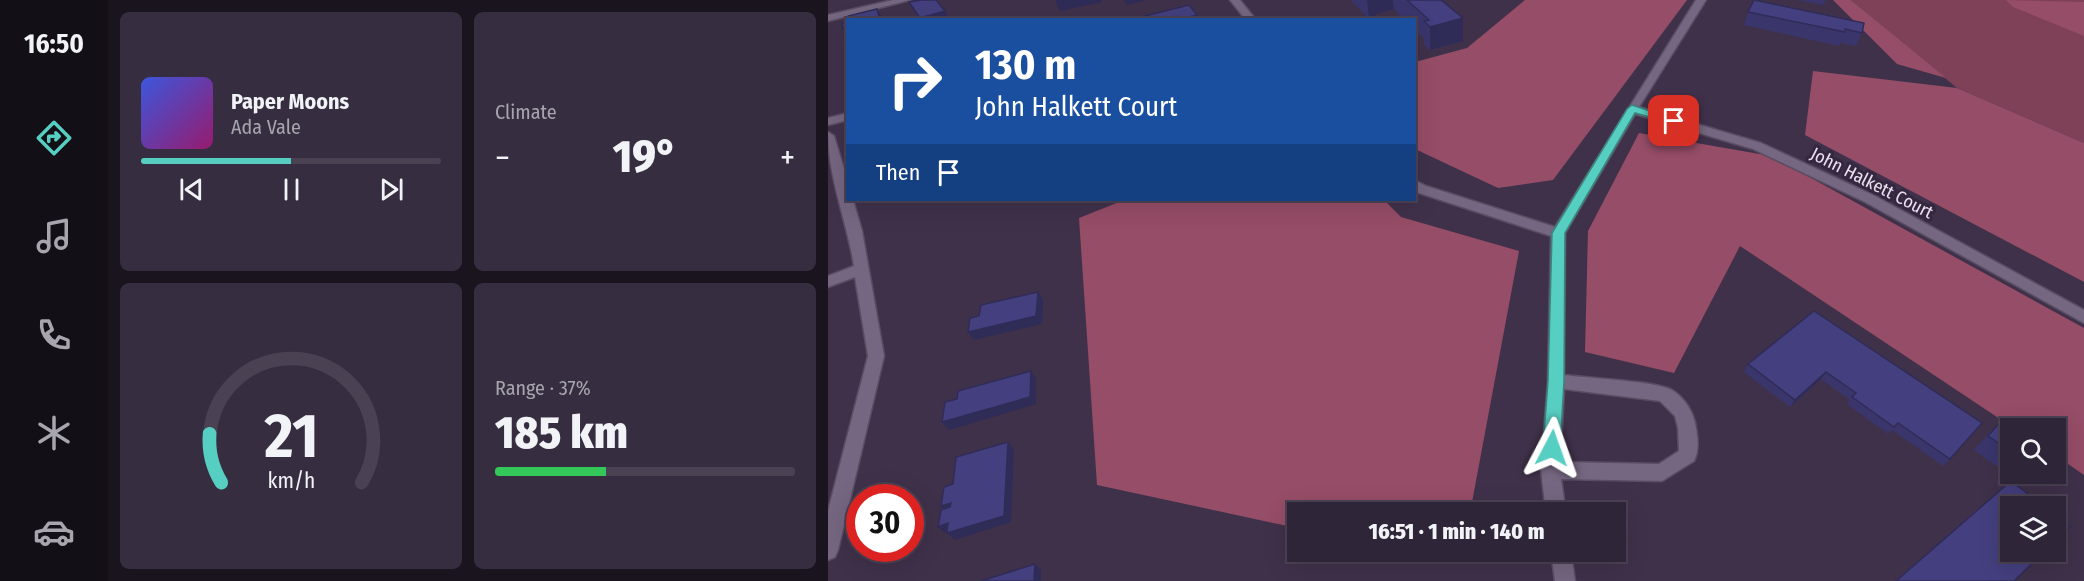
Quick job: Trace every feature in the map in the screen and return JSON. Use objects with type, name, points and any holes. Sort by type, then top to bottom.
[{"type":"street","points":[[828,18],[905,0]]},
{"type":"street","points":[[1235,0],[1250,18]]},
{"type":"street","points":[[1554,502],[1550,470],[1556,381],[1558,233],[1701,0]]},
{"type":"street","name":"John Halkett Court","points":[[1632,109],[1757,146],[1860,194],[2084,317]]},
{"type":"street","points":[[828,122],[846,117]]},
{"type":"street","points":[[828,136],[846,199]]},
{"type":"street","points":[[1416,185],[1558,233]]},
{"type":"street","points":[[828,550],[876,356],[855,231],[846,201]]},
{"type":"street","points":[[828,282],[862,268]]},
{"type":"street","points":[[1550,470],[1662,473],[1688,455],[1688,425],[1676,401],[1664,394],[1556,381]]},
{"type":"street","points":[[1562,562],[1565,581]]},
{"type":"shaded area","points":[[1525,0],[1687,0],[1553,180],[1498,188],[1416,149],[1416,62],[1467,48]]},
{"type":"shaded area","points":[[1833,0],[1851,0],[1946,78],[1897,64]]},
{"type":"shaded area","points":[[1851,0],[2084,0],[2084,143],[1957,88]]},
{"type":"shaded area","points":[[2006,0],[2084,2],[2084,36],[2013,7]]},
{"type":"shaded area","points":[[1813,71],[1957,88],[2084,143],[2084,282],[1805,135]]},
{"type":"shaded area","points":[[1639,133],[1771,156],[2084,328],[2084,475],[2066,463],[2066,418],[2000,419],[1740,246],[1674,373],[1585,352],[1588,231]]},
{"type":"shaded area","points":[[1122,201],[1385,201],[1401,217],[1519,251],[1472,502],[1287,502],[1287,526],[1097,485],[1079,218]]},
{"type":"building","points":[[936,0],[945,11],[920,18],[909,2]]},
{"type":"building","points":[[1407,0],[1441,0],[1463,18],[1430,27],[1424,21],[1429,20]]},
{"type":"building","points":[[1754,0],[1864,23],[1862,33],[1845,29],[1845,32],[1748,12]]},
{"type":"building","points":[[1189,5],[1197,15],[1186,18],[1141,17]]},
{"type":"building","points":[[877,9],[879,18],[848,18],[848,16]]},
{"type":"building","points":[[1038,292],[1036,316],[968,332],[970,318],[979,316],[981,305]]},
{"type":"building","points":[[1814,311],[1982,423],[1950,459],[1898,423],[1894,427],[1852,397],[1856,393],[1826,372],[1795,400],[1748,364]]},
{"type":"building","points":[[1031,371],[1030,397],[942,422],[945,402],[957,399],[958,391]]},
{"type":"building","points":[[2000,422],[2000,444],[1988,436]]},
{"type":"building","points":[[1008,442],[1004,516],[947,533],[948,523],[938,527],[941,510],[950,507],[951,503],[941,506],[944,487],[953,484],[956,457]]},
{"type":"building","points":[[2008,484],[2015,484],[2031,496],[2000,496],[2000,562],[2034,562],[2014,581],[1896,581]]},
{"type":"building","points":[[1035,564],[1034,581],[981,581]]},
{"type":"route","points":[[1552,448],[1556,381],[1558,233],[1632,109],[1674,121]]}]
